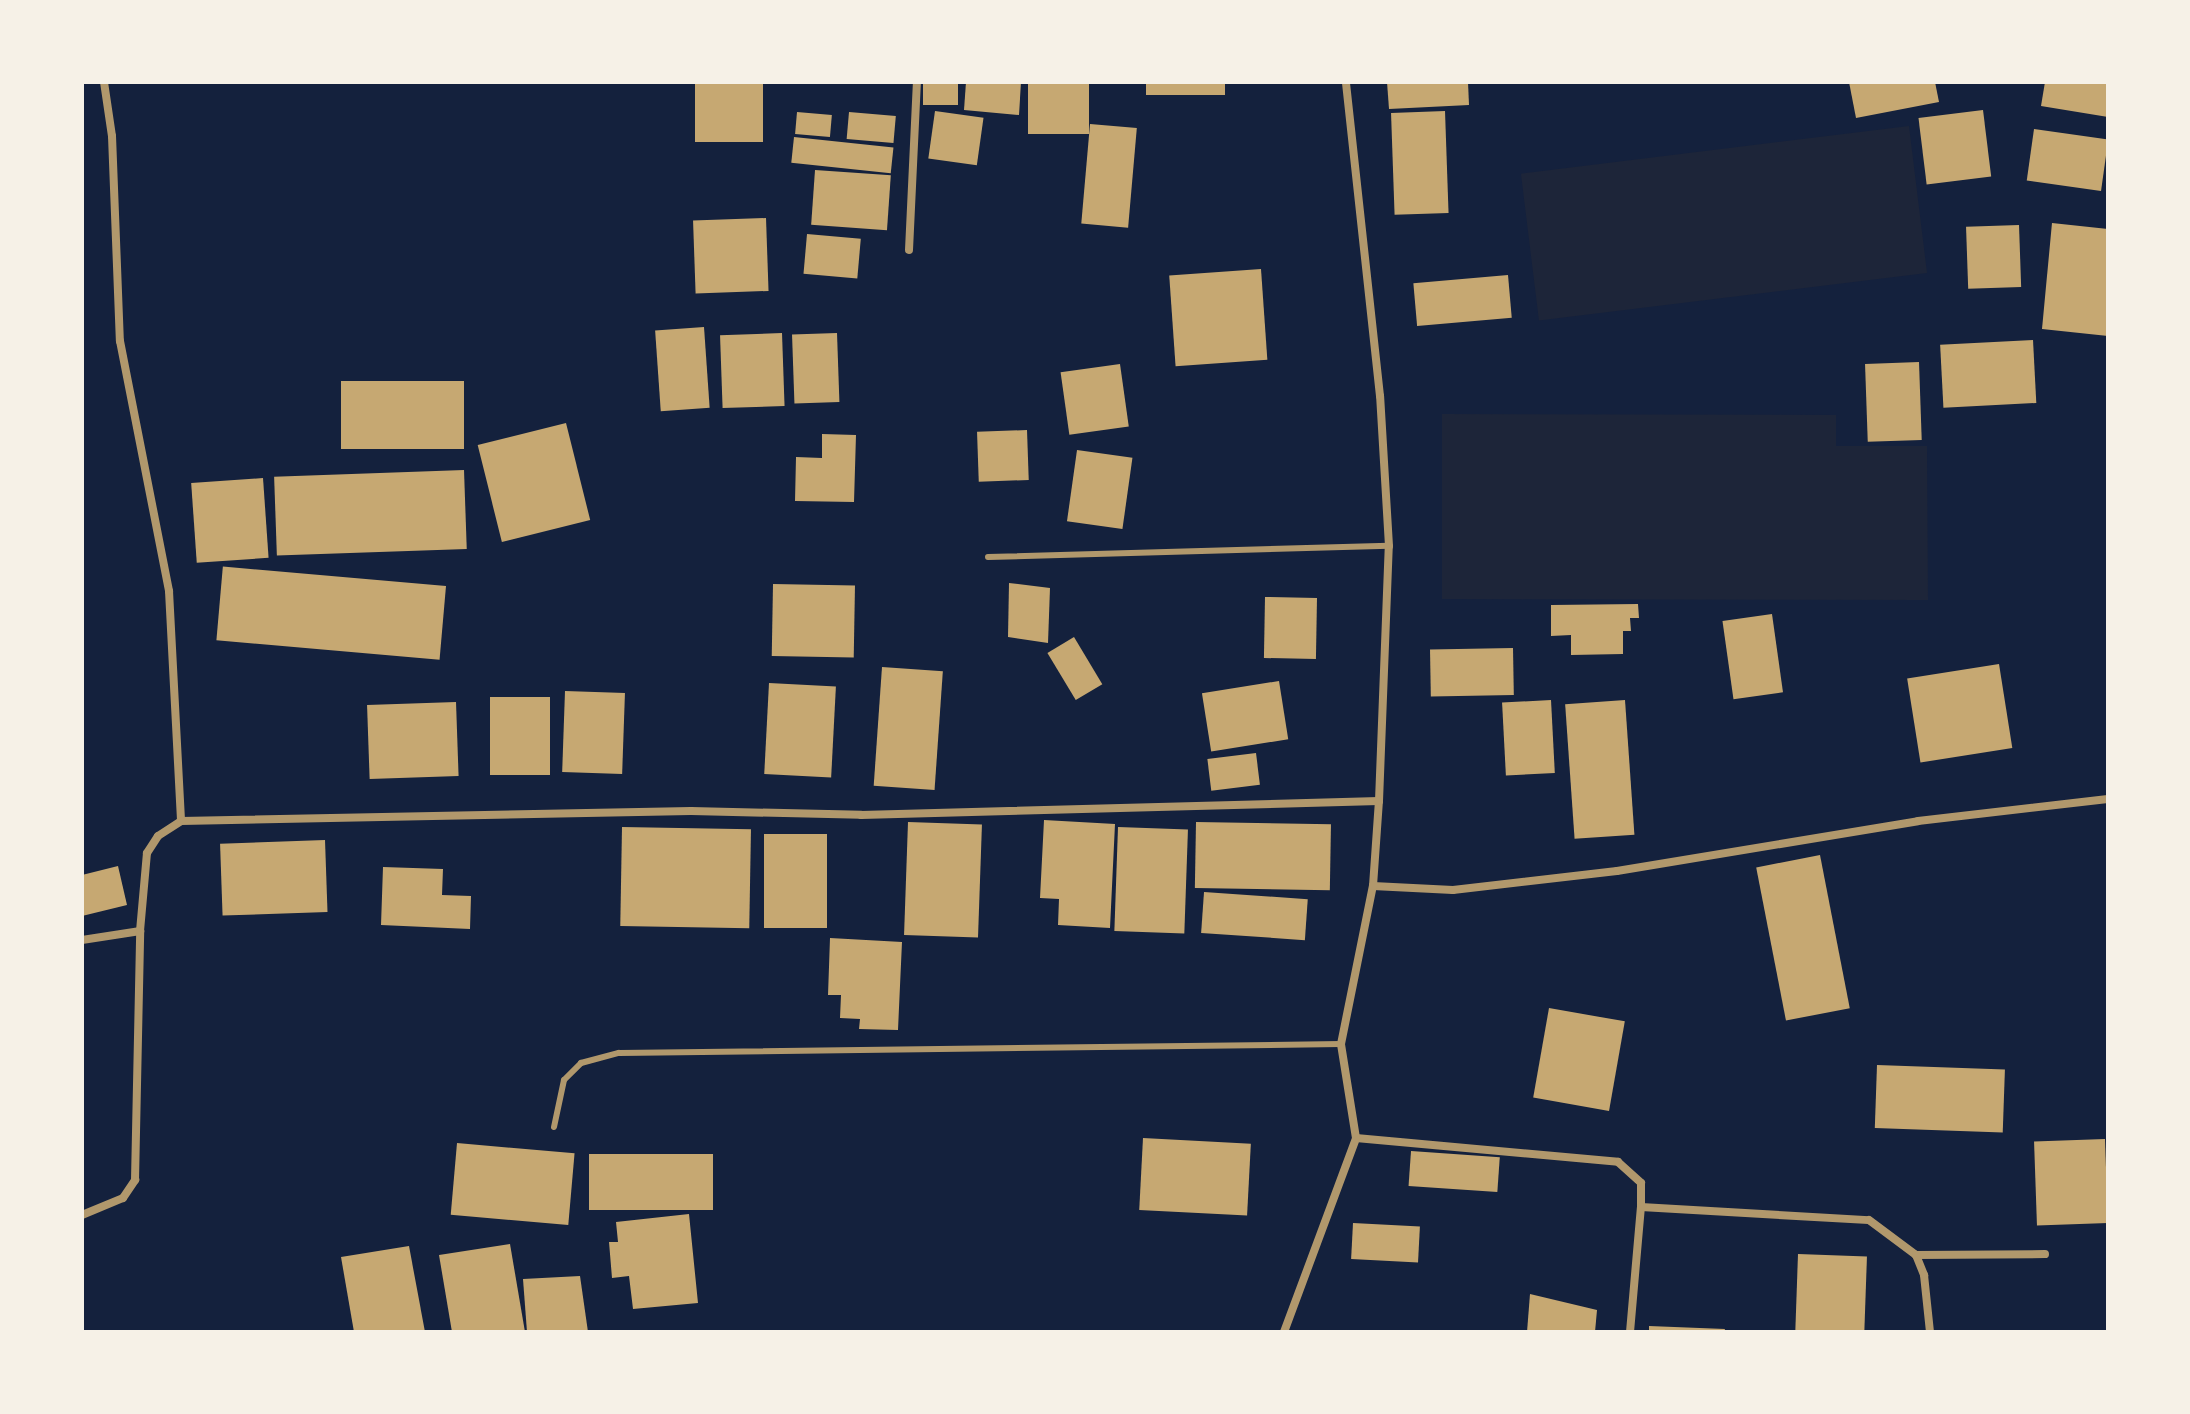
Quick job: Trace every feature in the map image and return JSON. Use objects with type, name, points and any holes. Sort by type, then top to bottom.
[{"type":"street","points":[[104,82],[112,136],[120,341],[169,591],[181,821]]},
{"type":"street","points":[[909,250],[917,82]]},
{"type":"street","points":[[1284,1332],[1356,1138],[1341,1044],[1373,886],[1379,801],[1389,546],[1380,396],[1346,82]]},
{"type":"street","points":[[1373,886],[1483,886],[1617,871],[1918,821],[2108,799]]},
{"type":"street","points":[[82,1215],[123,1198],[135,1180],[140,931],[147,853],[158,836],[181,821],[691,811],[861,815],[1379,801]]},
{"type":"street","points":[[82,940],[140,931]]},
{"type":"street","points":[[1356,1138],[1618,1162],[1641,1183],[1630,1332]]},
{"type":"street","points":[[1641,1207],[1869,1220],[1916,1255],[1924,1275],[1930,1332]]},
{"type":"street","points":[[1916,1255],[2045,1254]]},
{"type":"lane","points":[[988,557],[1389,546]]},
{"type":"lane","points":[[554,1127],[564,1080],[581,1063],[619,1053],[1341,1044]]},
{"type":"shaded area","points":[[1909,126],[1927,273],[1539,321],[1521,174]]},
{"type":"shaded area","points":[[1442,414],[1836,415],[1836,446],[1927,446],[1928,600],[1442,599]]},
{"type":"building","points":[[695,82],[763,82],[763,142],[695,142]]},
{"type":"building","points":[[923,82],[958,82],[958,105],[923,105]]},
{"type":"building","points":[[966,82],[1021,82],[1019,115],[964,110]]},
{"type":"building","points":[[1028,82],[1089,82],[1089,134],[1028,134]]},
{"type":"building","points":[[1146,82],[1225,82],[1225,95],[1146,95]]},
{"type":"building","points":[[1387,82],[1468,82],[1469,105],[1389,109]]},
{"type":"building","points":[[1849,82],[1935,82],[1939,102],[1856,118]]},
{"type":"building","points":[[2045,82],[2108,82],[2108,117],[2041,106]]},
{"type":"building","points":[[1983,110],[1991,177],[1927,184],[1918,118]]},
{"type":"building","points":[[935,111],[984,118],[977,165],[928,159]]},
{"type":"building","points":[[1445,111],[1449,213],[1395,215],[1391,113]]},
{"type":"building","points":[[797,112],[832,115],[830,137],[795,134]]},
{"type":"building","points":[[849,112],[896,116],[893,143],[847,139]]},
{"type":"building","points":[[1090,124],[1137,128],[1128,228],[1081,224]]},
{"type":"building","points":[[2034,129],[2108,139],[2101,191],[2027,180]]},
{"type":"building","points":[[794,137],[893,147],[891,173],[791,163]]},
{"type":"building","points":[[815,170],[891,175],[887,230],[811,225]]},
{"type":"building","points":[[766,218],[769,291],[696,294],[693,221]]},
{"type":"building","points":[[2052,223],[2108,229],[2108,336],[2042,329]]},
{"type":"building","points":[[2019,225],[2021,287],[1968,289],[1966,227]]},
{"type":"building","points":[[807,234],[861,239],[857,279],[804,274]]},
{"type":"building","points":[[1261,269],[1267,360],[1176,366],[1169,275]]},
{"type":"building","points":[[1508,275],[1512,318],[1417,326],[1413,283]]},
{"type":"building","points":[[704,327],[710,408],[661,411],[655,330]]},
{"type":"building","points":[[782,333],[785,406],[723,408],[720,335]]},
{"type":"building","points":[[837,333],[839,402],[794,404],[792,335]]},
{"type":"building","points":[[2033,340],[2036,403],[1943,408],[1940,345]]},
{"type":"building","points":[[1919,362],[1922,440],[1868,442],[1865,364]]},
{"type":"building","points":[[1120,364],[1129,426],[1069,435],[1061,372]]},
{"type":"building","points":[[341,381],[464,381],[464,449],[341,449]]},
{"type":"building","points":[[566,423],[590,520],[502,542],[478,445]]},
{"type":"building","points":[[1027,430],[1029,480],[979,482],[977,432]]},
{"type":"building","points":[[822,434],[856,435],[854,502],[795,501],[796,457],[822,458]]},
{"type":"building","points":[[1077,450],[1132,458],[1122,529],[1067,521]]},
{"type":"building","points":[[464,470],[467,549],[277,556],[274,477]]},
{"type":"building","points":[[263,478],[269,558],[197,563],[191,483]]},
{"type":"building","points":[[223,566],[446,586],[440,660],[216,640]]},
{"type":"building","points":[[1009,583],[1050,588],[1048,643],[1008,637]]},
{"type":"building","points":[[773,584],[855,585],[854,657],[772,656]]},
{"type":"building","points":[[1265,597],[1317,598],[1316,659],[1264,658]]},
{"type":"building","points":[[1638,604],[1639,618],[1630,618],[1631,631],[1623,631],[1623,654],[1571,655],[1571,635],[1551,636],[1551,605]]},
{"type":"building","points":[[1772,614],[1783,692],[1733,699],[1722,621]]},
{"type":"building","points":[[1074,637],[1102,684],[1076,700],[1047,653]]},
{"type":"building","points":[[1513,648],[1514,695],[1431,696],[1430,649]]},
{"type":"building","points":[[1999,664],[2012,748],[1920,763],[1907,679]]},
{"type":"building","points":[[882,667],[943,671],[935,790],[874,786]]},
{"type":"building","points":[[1279,681],[1288,739],[1211,751],[1202,693]]},
{"type":"building","points":[[769,683],[836,687],[831,777],[764,774]]},
{"type":"building","points":[[565,691],[625,693],[622,774],[562,772]]},
{"type":"building","points":[[490,697],[550,697],[550,775],[490,775]]},
{"type":"building","points":[[1551,700],[1555,773],[1506,775],[1502,703]]},
{"type":"building","points":[[1625,700],[1634,835],[1575,839],[1565,704]]},
{"type":"building","points":[[456,702],[459,776],[370,779],[367,705]]},
{"type":"building","points":[[1256,753],[1260,785],[1211,791],[1207,759]]},
{"type":"building","points":[[1044,820],[1115,824],[1110,928],[1058,925],[1059,899],[1040,898]]},
{"type":"building","points":[[908,822],[982,825],[978,938],[904,935]]},
{"type":"building","points":[[1196,822],[1331,824],[1330,890],[1195,888]]},
{"type":"building","points":[[622,827],[751,829],[749,928],[620,926]]},
{"type":"building","points":[[1118,827],[1188,829],[1184,933],[1114,931]]},
{"type":"building","points":[[764,834],[827,834],[827,928],[764,928]]},
{"type":"building","points":[[325,840],[328,912],[223,916],[220,844]]},
{"type":"building","points":[[1820,855],[1850,1008],[1786,1021],[1756,867]]},
{"type":"building","points":[[118,866],[127,905],[82,916],[82,875]]},
{"type":"building","points":[[383,867],[443,869],[442,895],[471,896],[470,929],[381,925]]},
{"type":"building","points":[[1204,892],[1308,899],[1305,940],[1201,933]]},
{"type":"building","points":[[830,938],[902,942],[898,1030],[859,1029],[860,1019],[840,1018],[841,995],[828,995]]},
{"type":"building","points":[[1549,1008],[1625,1021],[1609,1111],[1533,1098]]},
{"type":"building","points":[[1877,1065],[2005,1069],[2003,1132],[1875,1128]]},
{"type":"building","points":[[1143,1138],[1251,1144],[1247,1216],[1139,1210]]},
{"type":"building","points":[[2105,1139],[2108,1223],[2037,1225],[2034,1141]]},
{"type":"building","points":[[457,1143],[575,1153],[568,1225],[451,1215]]},
{"type":"building","points":[[1411,1151],[1500,1157],[1497,1192],[1409,1186]]},
{"type":"building","points":[[589,1154],[713,1154],[713,1210],[589,1210]]},
{"type":"building","points":[[689,1214],[698,1303],[633,1309],[629,1276],[612,1278],[609,1242],[618,1242],[616,1222]]},
{"type":"building","points":[[1353,1223],[1420,1227],[1418,1262],[1351,1259]]},
{"type":"building","points":[[510,1244],[525,1332],[452,1332],[439,1255]]},
{"type":"building","points":[[409,1246],[425,1332],[354,1332],[341,1257]]},
{"type":"building","points":[[1798,1254],[1867,1256],[1864,1332],[1795,1331]]},
{"type":"building","points":[[580,1276],[588,1332],[527,1332],[523,1279]]},
{"type":"building","points":[[1530,1294],[1597,1310],[1595,1332],[1527,1332]]},
{"type":"building","points":[[1649,1326],[1725,1329],[1724,1332],[1649,1332]]}]
